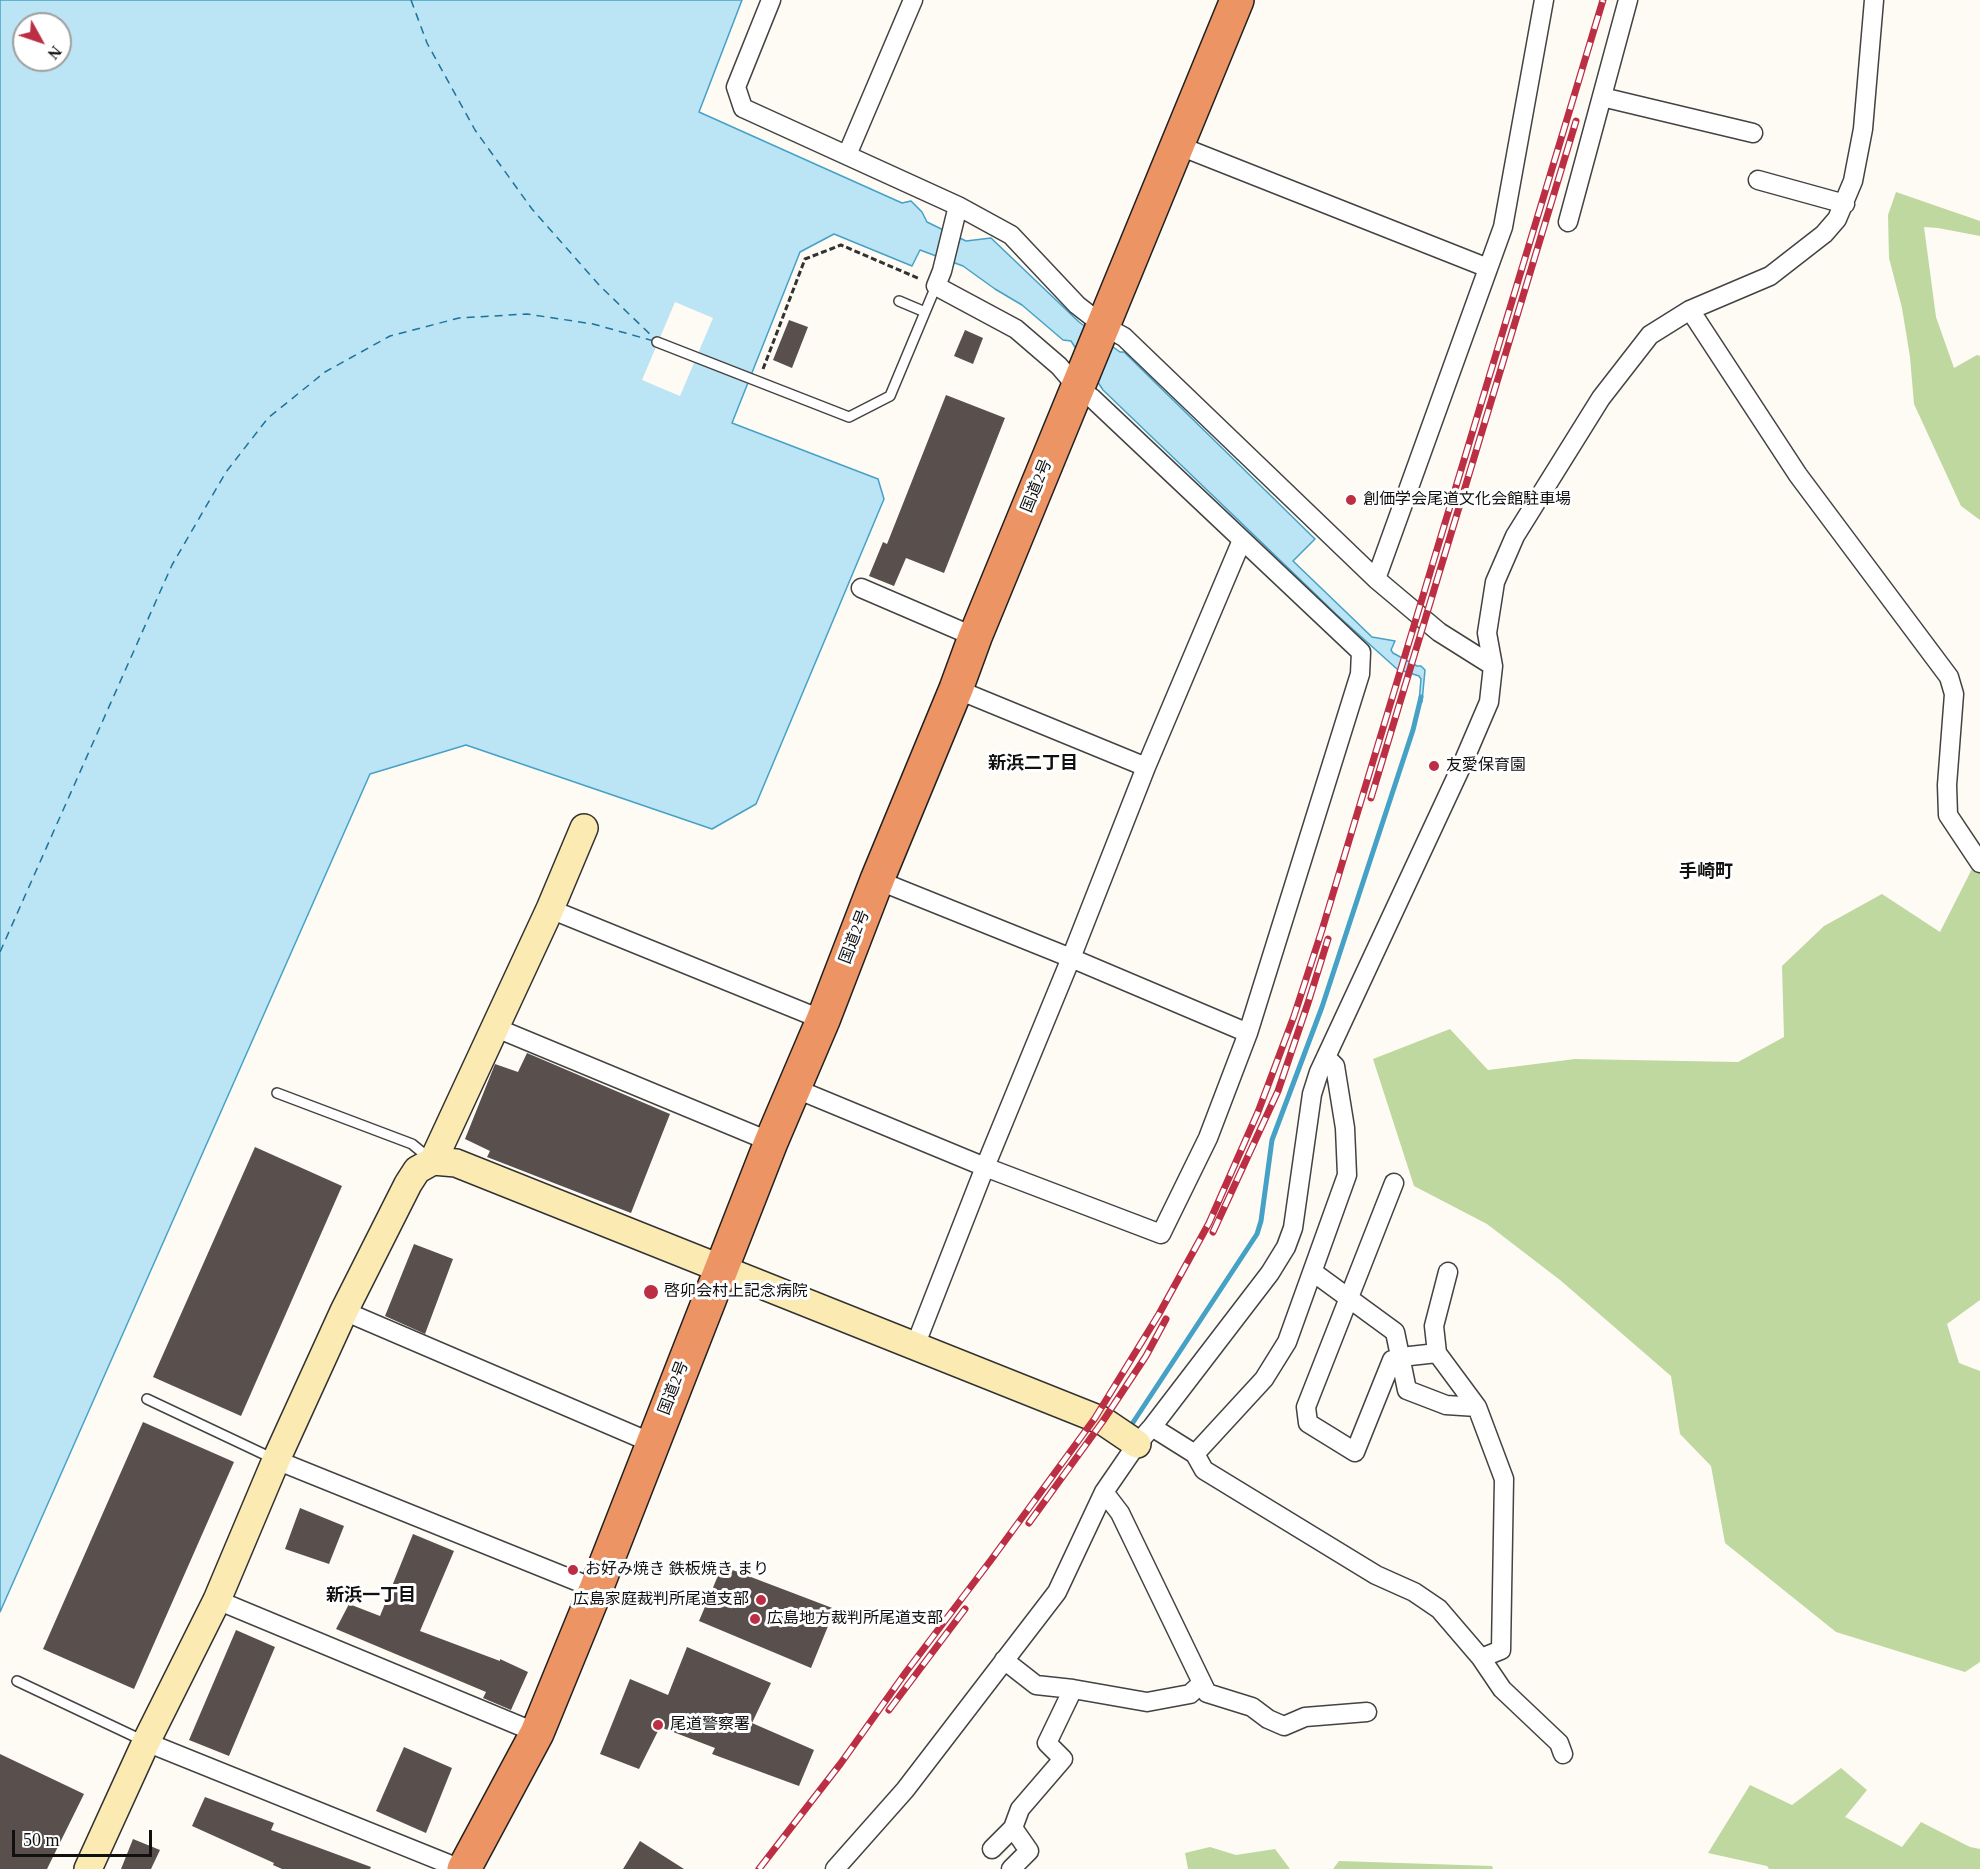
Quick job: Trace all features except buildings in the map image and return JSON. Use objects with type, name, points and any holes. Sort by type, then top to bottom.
[{"type":"highway","name":"国道2号","points":[[463,1869],[537,1733],[596,1590],[771,1142],[823,1020],[975,637],[1237,0]]},
{"type":"street","points":[[771,0],[736,87],[743,108],[958,206],[1011,235],[1077,305],[1091,354],[1100,406],[1361,652],[1360,674],[1248,1033],[1208,1138],[1161,1234],[985,1167],[794,1088]]},
{"type":"street","points":[[847,155],[913,0]]},
{"type":"street","points":[[1376,579],[1503,227],[1544,0]]},
{"type":"street","points":[[1568,222],[1628,0]]},
{"type":"street","points":[[835,1869],[905,1790],[1057,1592],[1104,1492],[1270,1273],[1286,1246],[1293,1228],[1312,1094],[1326,1057],[1489,702],[1493,666],[1487,633],[1495,582],[1515,536],[1601,398],[1650,335],[1690,310],[1770,276],[1824,234],[1837,219],[1853,181],[1863,129],[1874,0]]},
{"type":"street","points":[[1602,98],[1753,133]]},
{"type":"street","points":[[1177,145],[1488,268]]},
{"type":"street","points":[[1758,180],[1845,204]]},
{"type":"street","points":[[958,206],[939,278],[1016,329],[1059,366],[1091,354],[1124,337],[1376,579],[1439,632],[1493,666]]},
{"type":"street","points":[[1690,310],[1798,475],[1949,677],[1954,694],[1947,785],[1948,815],[1980,863]]},
{"type":"street","points":[[915,1346],[1146,767],[1242,540]]},
{"type":"street","points":[[861,588],[975,637]]},
{"type":"street","points":[[956,689],[1146,767]]},
{"type":"street","points":[[434,1161],[550,909],[584,828]]},
{"type":"street","points":[[877,880],[1071,958],[1248,1033]]},
{"type":"street","points":[[550,909],[823,1020]]},
{"type":"street","points":[[494,1028],[771,1142]]},
{"type":"street","points":[[1196,1454],[1264,1379],[1287,1341],[1347,1175],[1345,1128],[1335,1066],[1326,1057]]},
{"type":"street","points":[[88,1869],[146,1742],[218,1600],[276,1460],[344,1311],[408,1184],[417,1170],[434,1161],[456,1162],[1103,1421],[1196,1454],[1204,1470],[1376,1575],[1414,1592],[1439,1609],[1480,1658],[1502,1689],[1559,1743],[1563,1754]]},
{"type":"street","points":[[1394,1183],[1306,1407],[1308,1423],[1355,1452],[1392,1360],[1437,1353]]},
{"type":"street","points":[[1312,1272],[1395,1332],[1407,1390],[1446,1405],[1477,1407]]},
{"type":"street","points":[[1448,1272],[1434,1326],[1437,1353],[1477,1407],[1504,1479],[1501,1650],[1480,1658]]},
{"type":"street","points":[[344,1311],[652,1443]]},
{"type":"street","points":[[276,1460],[596,1590]]},
{"type":"street","points":[[1104,1492],[1120,1513],[1207,1692],[1252,1707],[1268,1719],[1284,1726],[1305,1717],[1367,1712]]},
{"type":"street","points":[[218,1600],[537,1733]]},
{"type":"street","points":[[1004,1660],[1036,1685],[1147,1702],[1190,1694],[1202,1683]]},
{"type":"street","points":[[992,1849],[1012,1828],[1020,1809],[1063,1759],[1047,1743],[1073,1689]]},
{"type":"street","points":[[146,1742],[463,1869]]},
{"type":"street","points":[[1011,1869],[1029,1851],[1012,1828]]},
{"type":"lane","points":[[657,342],[849,417],[890,396],[939,278]]},
{"type":"lane","points":[[899,301],[925,312]]},
{"type":"lane","points":[[277,1093],[412,1144],[434,1161]]},
{"type":"lane","points":[[147,1399],[276,1460]]},
{"type":"lane","points":[[17,1681],[146,1742]]},
{"type":"path","points":[[753,381],[805,259],[841,245],[939,278]]},
{"type":"green space","points":[[1896,192],[1980,221],[1980,236],[1924,227],[1936,317],[1954,368],[1977,355],[1980,356],[1980,520],[1961,506],[1914,404],[1910,357],[1902,308],[1889,258],[1888,215]]},
{"type":"green space","points":[[1976,861],[1980,866],[1980,1300],[1947,1324],[1959,1363],[1980,1371],[1980,1662],[1965,1672],[1836,1632],[1725,1543],[1711,1466],[1680,1434],[1671,1376],[1560,1280],[1487,1224],[1414,1186],[1373,1059],[1450,1029],[1488,1070],[1575,1059],[1738,1062],[1784,1037],[1782,966],[1824,926],[1882,894],[1940,932]]},
{"type":"green space","points":[[1841,1768],[1867,1790],[1845,1817],[1902,1847],[1921,1822],[1970,1847],[1980,1849],[1980,1869],[1769,1869],[1767,1866],[1708,1853],[1750,1785],[1792,1805]]},
{"type":"green space","points":[[1210,1847],[1236,1855],[1275,1849],[1290,1869],[1188,1869],[1185,1853]]},
{"type":"green space","points":[[1339,1861],[1492,1866],[1493,1869],[1333,1869]]},
{"type":"water","points":[[0,0],[742,0],[699,112],[902,203],[911,201],[922,212],[927,222],[966,241],[991,238],[1079,322],[1120,352],[1124,352],[1315,539],[1293,561],[1372,637],[1395,641],[1391,650],[1393,653],[1425,670],[1422,702],[1419,702],[1421,679],[1419,676],[1397,669],[1337,615],[1103,390],[1071,341],[1063,340],[1022,305],[963,266],[920,250],[912,266],[834,234],[800,252],[732,423],[878,479],[884,499],[756,804],[712,829],[466,745],[370,774],[0,1612]]},
{"type":"pier","points":[[675,302],[713,318],[680,396],[642,380]]},
{"type":"waterway","points":[[1132,1424],[1257,1234],[1261,1221],[1272,1140],[1322,1007],[1413,730],[1421,697]]},
{"type":"ferry route","points":[[411,0],[427,43],[475,130],[532,209],[600,286],[655,339]]},
{"type":"ferry route","points":[[0,952],[172,565],[226,472],[268,418],[325,372],[390,336],[459,318],[527,314],[593,324],[654,341]]},
{"type":"railway","points":[[759,1869],[841,1763],[1095,1418],[1159,1314],[1209,1223],[1258,1112],[1294,1016],[1322,930],[1603,0]]},
{"type":"railway","points":[[1371,798],[1576,121]]},
{"type":"railway","points":[[1213,1232],[1278,1091],[1328,939]]},
{"type":"railway","points":[[1029,1523],[1103,1421],[1146,1356],[1166,1319]]},
{"type":"railway","points":[[889,1710],[965,1609]]},
{"type":"place","name":"創価学会尾道文化会館駐車場","points":[[1351,500]]},
{"type":"place","name":"友愛保育園","points":[[1434,766]]},
{"type":"place","name":"啓卯会村上記念病院","points":[[651,1292]]},
{"type":"place","name":"お好み焼き 鉄板焼き まり","points":[[573,1570]]},
{"type":"place","name":"広島家庭裁判所尾道支部","points":[[761,1600]]},
{"type":"place","name":"広島地方裁判所尾道支部","points":[[755,1619]]},
{"type":"place","name":"尾道警察署","points":[[658,1725]]},
{"type":"district","name":"新浜二丁目","points":[[1033,764]]},
{"type":"district","name":"手崎町","points":[[1706,872]]},
{"type":"district","name":"新浜一丁目","points":[[371,1596]]}]
